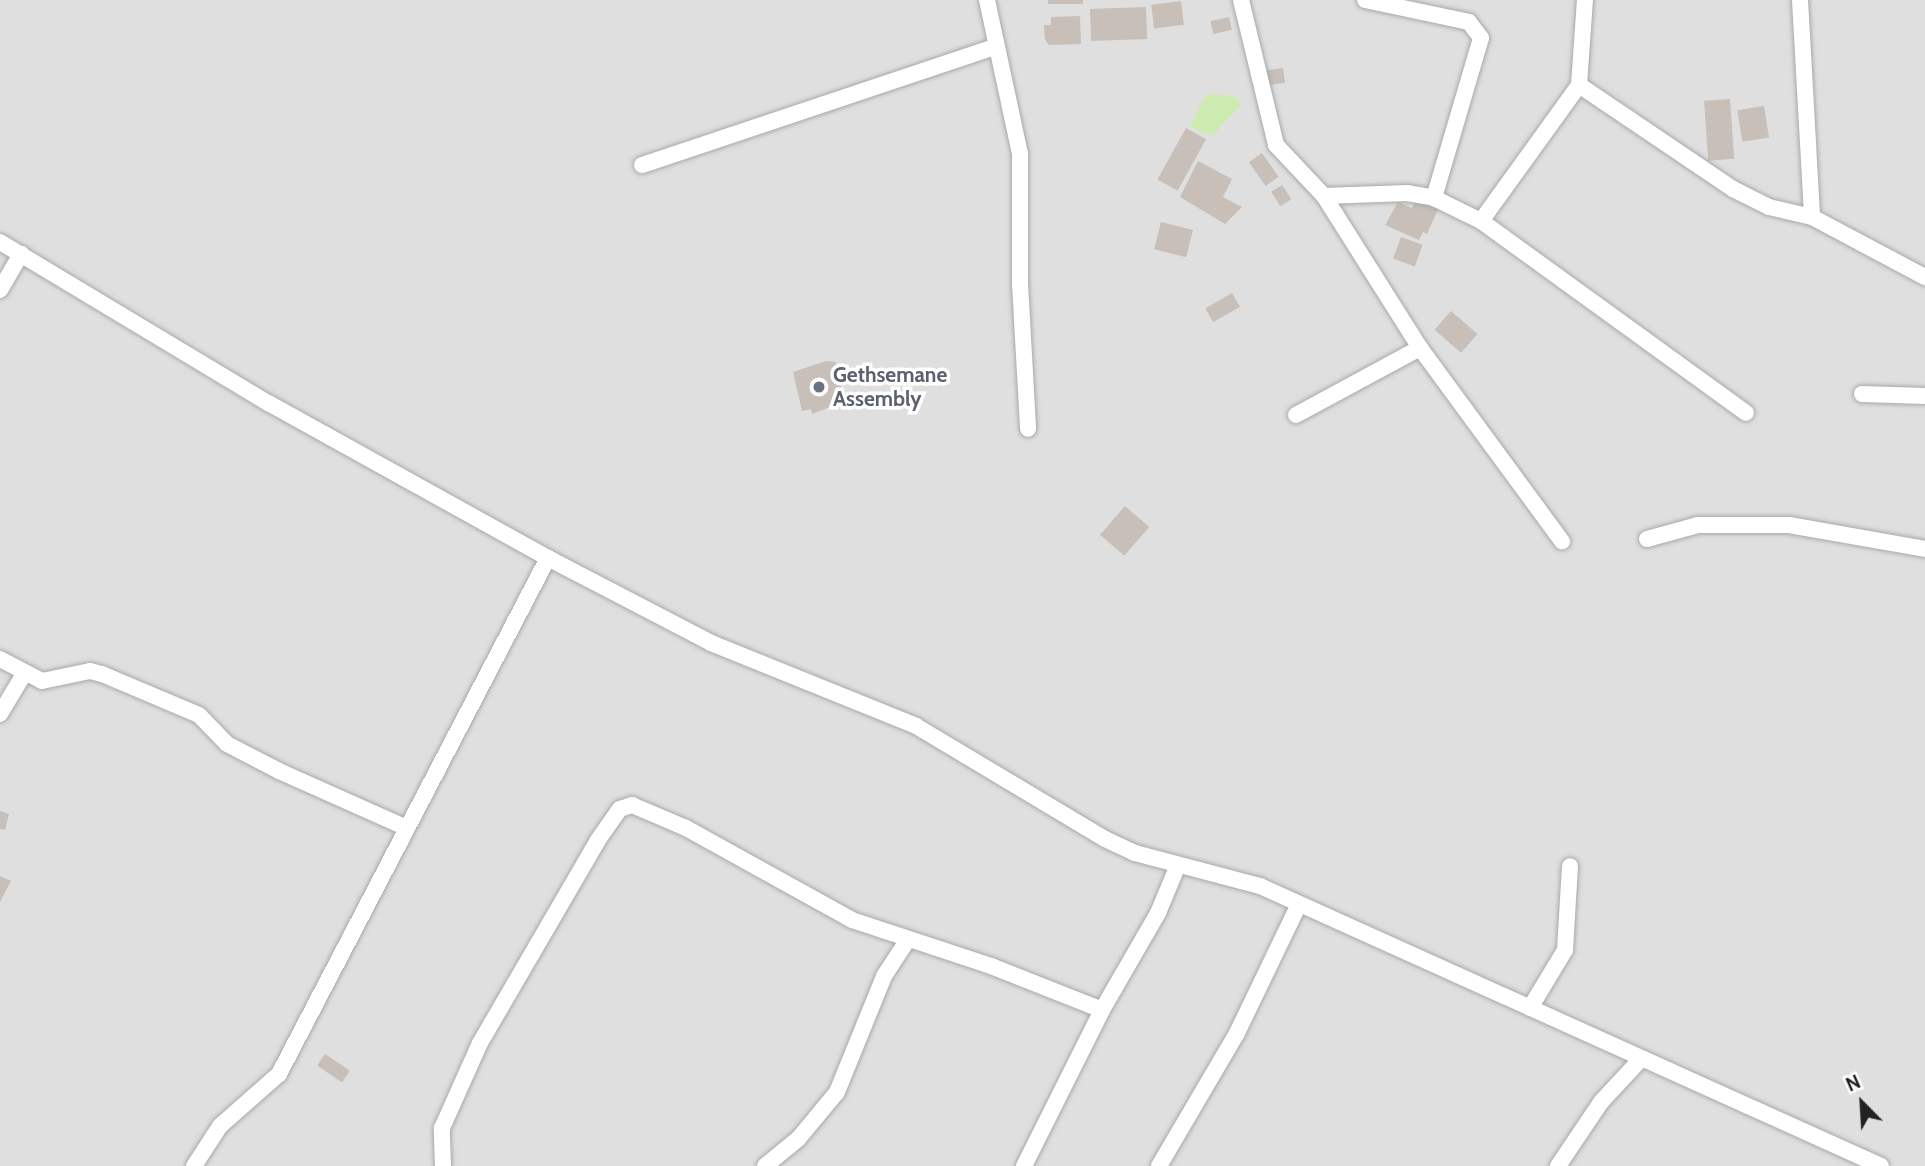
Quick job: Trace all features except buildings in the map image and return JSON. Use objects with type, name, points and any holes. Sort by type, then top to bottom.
[{"type":"street","points":[[987,0],[1020,154],[1020,284],[1028,429]]},
{"type":"street","points":[[1241,0],[1272,134],[1283,155],[1324,196],[1420,348],[1562,541]]},
{"type":"street","points":[[1365,0],[1469,23],[1481,38],[1434,198]]},
{"type":"street","points":[[1481,221],[1579,85],[1586,0]]},
{"type":"street","points":[[1800,0],[1812,217]]},
{"type":"street","points":[[642,164],[995,47]]},
{"type":"street","points":[[1579,85],[1733,189],[1769,207],[1812,217],[1925,277]]},
{"type":"street","points":[[1324,196],[1383,192],[1434,198],[1481,221],[1746,412]]},
{"type":"street","points":[[0,242],[270,404],[548,558],[710,643],[916,726],[1105,839],[1178,865],[1260,886],[1298,906],[1881,1166]]},
{"type":"street","points":[[0,290],[21,254]]},
{"type":"street","points":[[1296,415],[1420,348]]},
{"type":"street","points":[[1862,394],[1925,396]]},
{"type":"street","points":[[1647,539],[1698,525],[1789,525],[1925,549]]},
{"type":"street","points":[[194,1166],[220,1125],[279,1074],[548,558]]},
{"type":"street","points":[[0,659],[24,674],[42,681],[90,671],[102,674],[199,715],[227,744],[279,771],[407,828]]},
{"type":"street","points":[[0,714],[24,674]]},
{"type":"street","points":[[443,1166],[442,1128],[470,1065],[620,809],[632,805],[645,808],[852,920],[907,941],[991,966],[1102,1010]]},
{"type":"street","points":[[1024,1166],[1102,1010],[1158,913],[1178,865]]},
{"type":"street","points":[[1530,1008],[1565,950],[1570,866]]},
{"type":"street","points":[[1159,1166],[1236,1035],[1298,906]]},
{"type":"street","points":[[765,1166],[798,1139],[837,1092],[884,976],[907,941]]},
{"type":"street","points":[[1558,1166],[1601,1102],[1641,1059]]},
{"type":"shaded area","points":[[0,0],[1925,0],[1925,1166],[0,1166]]},
{"type":"green space","points":[[1206,94],[1235,96],[1241,106],[1212,136],[1190,127]]},
{"type":"place","name":"Gethsemane Assembly","points":[[819,387]]}]
